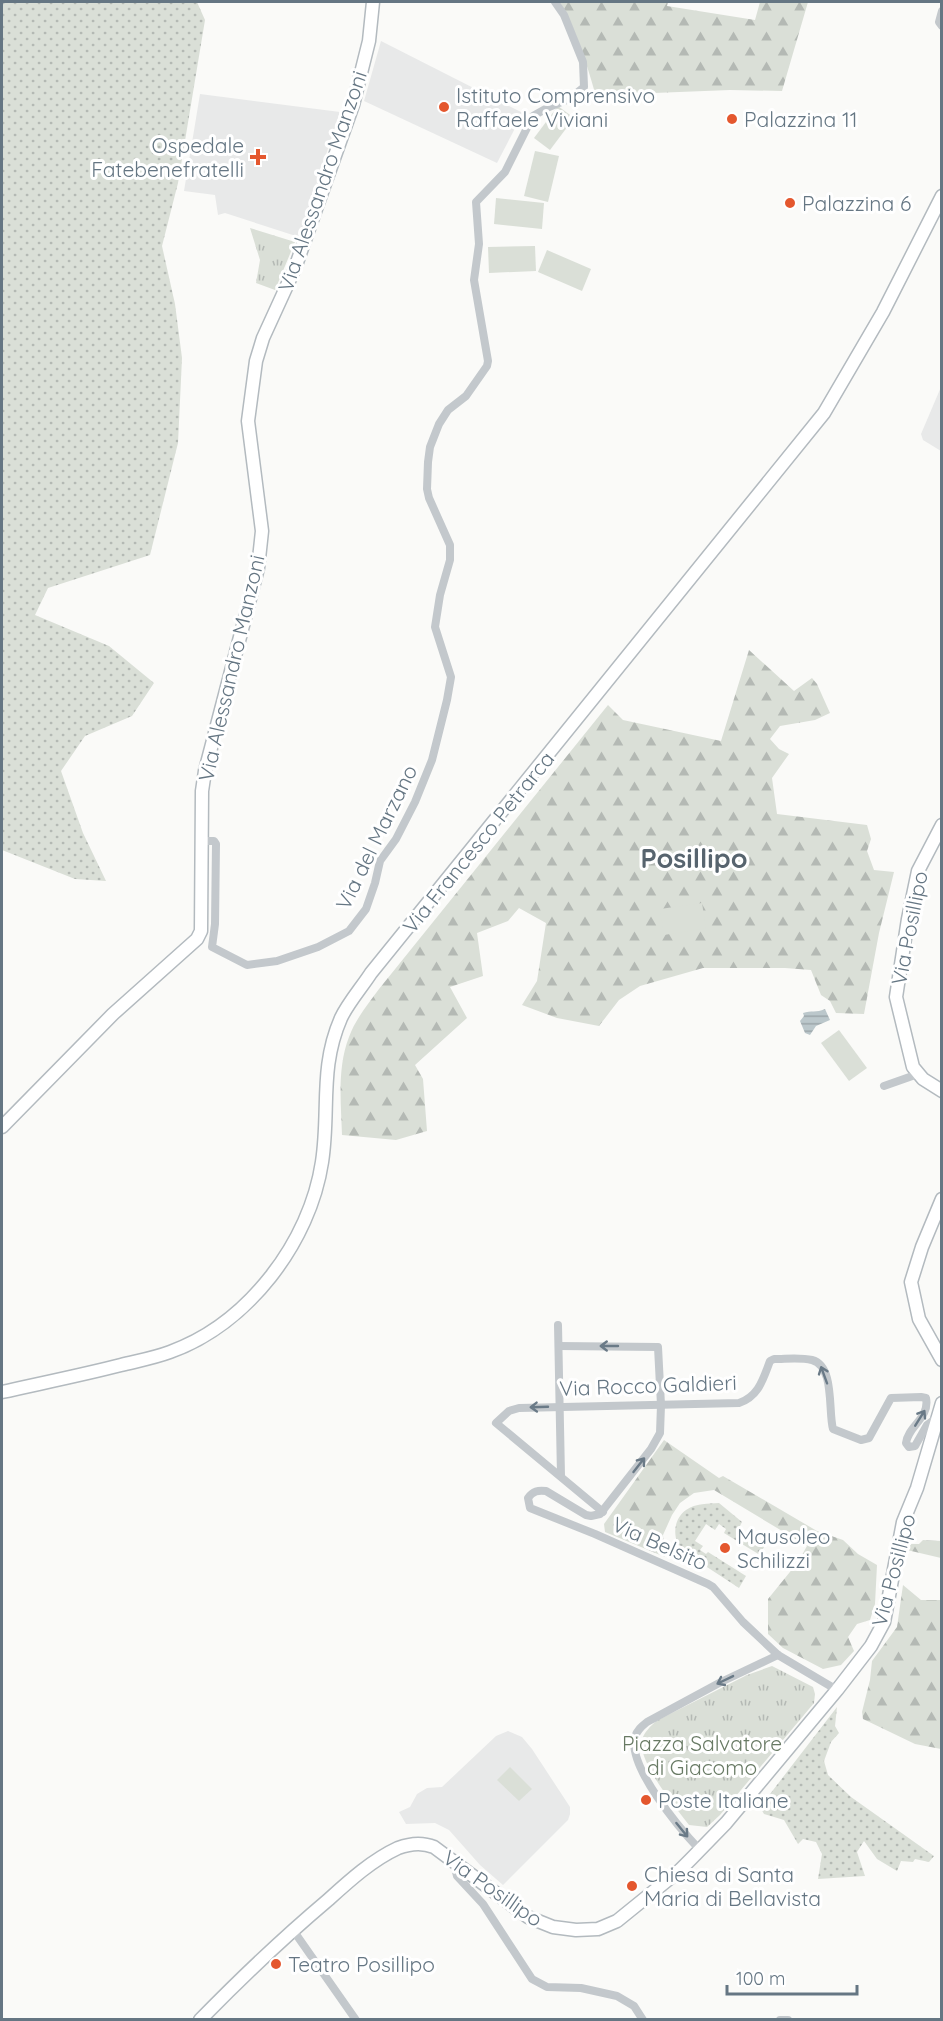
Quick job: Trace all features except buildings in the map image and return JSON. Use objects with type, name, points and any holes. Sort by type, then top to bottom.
[{"type":"street","name":"Via Alessandro Manzoni","points":[[2,1127],[113,1014],[197,939],[202,921],[202,791],[205,771],[258,568],[262,531],[248,421],[256,361],[263,338],[295,268],[351,112],[369,41],[373,2]]},
{"type":"street","name":"Via del Marzano","points":[[202,841],[214,841],[216,844],[215,924],[211,944],[213,949],[247,965],[277,961],[318,946],[349,931],[366,909],[380,861],[396,838],[415,802],[432,760],[451,677],[435,627],[440,596],[450,560],[450,545],[429,498],[428,462],[433,437],[439,424],[448,410],[466,396],[488,361],[474,280],[479,244],[476,202],[505,171],[533,116],[569,99],[584,87],[583,62],[564,15],[555,2]]},
{"type":"street","points":[[942,11],[939,22],[942,26]]},
{"type":"street","name":"Via Francesco Petrarca","points":[[2,1392],[170,1352],[194,1341],[228,1318],[264,1285],[289,1251],[305,1222],[312,1203],[322,1162],[326,1069],[331,1044],[342,1016],[371,973],[824,413],[883,312],[942,196]]},
{"type":"street","name":"Via Posillipo","points":[[918,1074],[909,1054],[896,989],[918,872],[942,825]]},
{"type":"street","points":[[884,1086],[918,1074],[942,1092]]},
{"type":"street","points":[[942,1199],[910,1282],[919,1319],[942,1360]]},
{"type":"street","points":[[558,1325],[561,1476],[603,1512],[656,1440],[661,1427],[658,1347],[559,1346]]},
{"type":"street","name":"Via Rocco Galdieri","points":[[561,1476],[496,1423],[514,1409],[739,1403],[757,1392],[772,1360],[814,1360],[823,1367],[830,1395],[832,1426],[835,1430],[861,1440],[866,1440],[890,1399],[923,1397],[927,1402],[924,1414],[906,1438],[907,1445],[911,1447],[915,1446],[927,1425],[938,1417]]},
{"type":"street","name":"Via Posillipo","points":[[200,2019],[293,1930],[350,1881],[384,1855],[398,1849],[425,1843],[434,1846],[515,1908],[540,1923],[565,1930],[588,1930],[608,1926],[681,1870],[726,1823],[871,1646],[884,1622],[903,1522],[917,1488],[942,1403]]},
{"type":"street","name":"Via Belsito","points":[[603,1512],[595,1516],[586,1515],[546,1491],[535,1492],[528,1498],[530,1508],[535,1512],[595,1534],[708,1584],[778,1655],[837,1690]]},
{"type":"street","points":[[700,1850],[681,1831],[641,1772],[635,1738],[640,1728],[647,1722],[721,1682],[778,1655]]},
{"type":"street","points":[[456,1863],[457,1876],[483,1904],[532,1979],[547,1987],[581,1988],[617,1996],[634,2006],[643,2019]]},
{"type":"street","points":[[293,1930],[356,2019]]},
{"type":"street","points":[[780,2019],[788,2019]]},
{"type":"shaded area","name":"Istituto Comprensivo Raffaele Viviani","points":[[381,41],[523,113],[497,163],[364,101]]},
{"type":"shaded area","name":"Ospedale Fatebenefratelli","points":[[200,94],[340,112],[299,237],[225,213],[218,215],[215,195],[184,191]]},
{"type":"shaded area","points":[[941,387],[941,451],[923,440],[921,434]]},
{"type":"shaded area","points":[[825,1009],[830,1020],[816,1026],[810,1035],[805,1033],[800,1021],[804,1016],[803,1013]]},
{"type":"shaded area","points":[[508,1731],[522,1737],[532,1749],[570,1807],[570,1814],[568,1820],[503,1885],[480,1865],[449,1830],[435,1823],[406,1824],[399,1812],[410,1807],[417,1794],[427,1788],[442,1787],[496,1736]]},
{"type":"green space","points":[[2,2],[197,2],[205,20],[178,183],[162,246],[175,304],[182,358],[178,443],[150,555],[48,588],[35,615],[109,646],[154,683],[132,716],[85,736],[61,771],[83,833],[106,881],[75,879],[2,850]]},
{"type":"green space","points":[[560,2],[668,2],[667,6],[755,20],[760,2],[808,2],[782,91],[730,90],[603,95],[595,93],[580,46]]},
{"type":"green space","points":[[558,106],[574,118],[550,150],[534,138]]},
{"type":"green space","points":[[535,151],[559,156],[548,202],[524,196]]},
{"type":"green space","points":[[496,198],[544,203],[542,229],[494,224]]},
{"type":"green space","points":[[250,228],[295,242],[275,290],[256,283],[260,260]]},
{"type":"green space","points":[[535,246],[536,271],[489,273],[488,247]]},
{"type":"green space","points":[[547,250],[591,269],[582,291],[538,272]]},
{"type":"green space","points":[[749,650],[794,691],[812,678],[830,713],[815,720],[780,726],[770,739],[779,749],[789,754],[772,778],[777,814],[867,825],[871,839],[867,851],[874,870],[894,872],[879,933],[864,1014],[836,1013],[830,1001],[821,995],[811,970],[703,968],[640,986],[619,1000],[599,1026],[557,1018],[522,1005],[537,981],[546,923],[519,908],[508,921],[477,933],[483,976],[450,987],[467,1018],[415,1065],[423,1079],[427,1131],[396,1140],[342,1135],[343,1061],[349,1037],[358,1018],[608,705],[623,720],[721,741]]},
{"type":"green space","points":[[702,903],[706,928],[664,935],[660,909]]},
{"type":"green space","points":[[839,1030],[867,1068],[849,1081],[821,1043]]},
{"type":"green space","points":[[664,1440],[719,1478],[723,1476],[817,1531],[843,1540],[858,1554],[877,1565],[875,1604],[870,1620],[857,1624],[848,1637],[854,1651],[841,1665],[823,1669],[783,1648],[768,1634],[768,1599],[798,1562],[807,1546],[714,1490],[694,1493],[680,1503],[663,1535],[665,1557],[605,1532],[604,1524]]},
{"type":"green space","points":[[719,1503],[742,1522],[739,1528],[765,1545],[760,1555],[724,1533],[726,1529],[719,1524],[715,1530],[706,1524],[695,1541],[703,1546],[700,1550],[706,1554],[708,1552],[746,1576],[739,1588],[684,1552],[677,1542],[675,1531],[681,1514],[698,1505]]},
{"type":"green space","points":[[923,1540],[941,1541],[941,1558],[907,1550],[907,1544],[919,1544]]},
{"type":"green space","points":[[903,1585],[921,1600],[941,1600],[941,1749],[915,1744],[863,1719],[862,1712],[872,1661],[897,1627]]},
{"type":"green space","name":"Piazza Salvatore di Giacomo","points":[[772,1666],[813,1687],[814,1703],[720,1815],[707,1827],[689,1825],[667,1796],[645,1760],[642,1749],[644,1734],[656,1721],[747,1675]]},
{"type":"green space","points":[[837,1707],[835,1726],[839,1733],[831,1742],[824,1761],[828,1775],[851,1797],[934,1856],[929,1862],[915,1859],[913,1862],[901,1861],[897,1871],[877,1859],[864,1841],[857,1852],[865,1876],[818,1879],[822,1854],[816,1842],[803,1839],[798,1844],[784,1820],[764,1814],[760,1807]]},
{"type":"green space","points":[[510,1767],[532,1789],[519,1801],[497,1780]]},
{"type":"place","name":"Istituto Comprensivo Raffaele Viviani","points":[[444,107]]},
{"type":"place","name":"Palazzina 11","points":[[732,119]]},
{"type":"place","name":"Ospedale Fatebenefratelli","points":[[258,157]]},
{"type":"place","name":"Palazzina 6","points":[[790,203]]},
{"type":"place","name":"Mausoleo Schilizzi","points":[[725,1548]]},
{"type":"place","name":"Poste Italiane","points":[[646,1800]]},
{"type":"place","name":"Chiesa di Santa Maria di Bellavista","points":[[632,1886]]},
{"type":"place","name":"Teatro Posillipo","points":[[276,1964]]},
{"type":"district","name":"Posillipo","points":[[694,858]]}]
